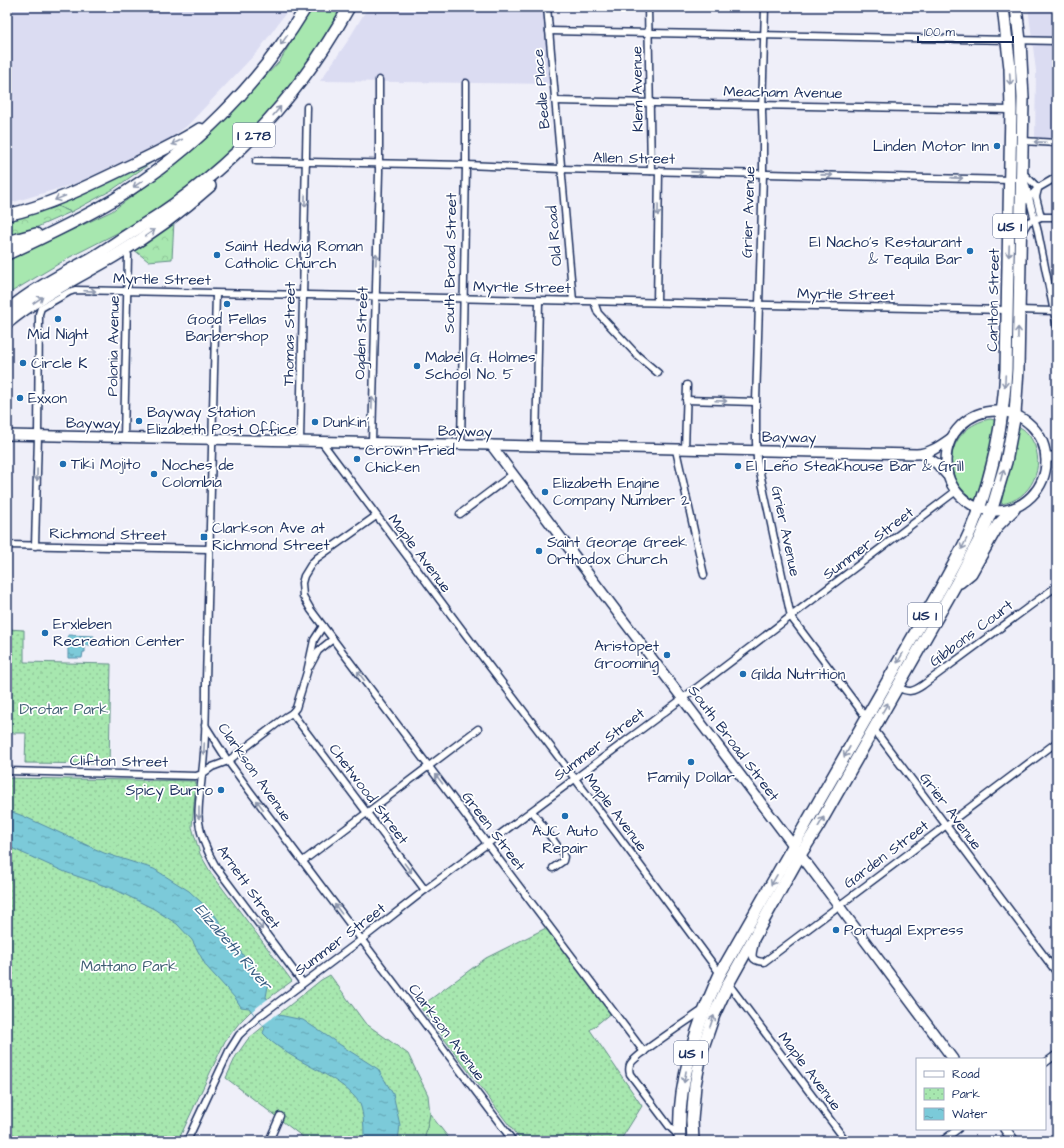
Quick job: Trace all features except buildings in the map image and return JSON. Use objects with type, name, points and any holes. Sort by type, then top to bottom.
[{"type":"highway","name":"I 278","points":[[7,254],[52,233],[124,193],[153,174],[189,145],[222,114],[263,69],[286,38],[306,7]]},
{"type":"highway","name":"I 278","points":[[7,301],[46,276],[129,234],[168,209],[198,186],[241,149],[266,123],[309,71],[328,43],[349,7]]},
{"type":"highway","name":"US 1","points":[[1003,7],[1007,41]]},
{"type":"highway","name":"US 1","points":[[1016,7],[1020,40],[1023,98],[1022,172],[1025,201],[1021,233],[1019,310]]},
{"type":"highway","name":"Carlton Street","points":[[979,508],[992,468],[1003,412],[1006,370],[1011,110],[1011,82],[1007,41]]},
{"type":"highway","points":[[7,215],[30,209],[78,190],[177,142],[222,114]]},
{"type":"highway","points":[[7,324],[26,308],[44,296],[126,249],[172,217],[208,188],[236,162],[266,123]]},
{"type":"highway","points":[[7,242],[34,235],[86,215]]},
{"type":"highway","points":[[7,311],[35,290],[93,257],[129,234]]},
{"type":"highway","name":"Carlton Street","points":[[990,512],[1003,474],[1015,414],[1018,369],[1019,310]]},
{"type":"highway","name":"US 1","points":[[679,1138],[681,1103],[686,1073],[698,1027],[720,974],[942,586],[968,536],[979,508]]},
{"type":"highway","points":[[956,584],[971,573],[998,525],[1014,509]]},
{"type":"highway","name":"US 1","points":[[692,1141],[695,1085],[702,1050],[714,1015],[728,984],[800,855],[874,729],[956,584],[979,540],[990,512]]},
{"type":"main road","points":[[922,454],[936,463],[948,476],[956,491],[966,501],[990,512],[1003,512],[1014,509],[1028,500],[1038,489],[1044,476],[1046,457],[1045,445],[1039,432],[1028,420],[1015,414],[987,412],[970,419],[960,426],[950,439],[945,456],[948,476]]},
{"type":"main road","name":"Bayway","points":[[7,435],[922,454],[934,450],[950,439]]},
{"type":"main road","name":"South Broad Street","points":[[492,445],[952,1058]]},
{"type":"main road","points":[[1046,457],[1057,457]]},
{"type":"main road","points":[[1006,1130],[1014,1141]]},
{"type":"street","name":"Bedle Place","points":[[547,7],[560,169]]},
{"type":"street","name":"Klem Avenue","points":[[648,7],[651,171]]},
{"type":"street","name":"Grier Avenue","points":[[765,7],[762,105],[763,174],[758,305],[756,451],[791,617],[1057,973]]},
{"type":"street","points":[[549,31],[1057,41]]},
{"type":"street","name":"Ogden Street","points":[[372,442],[379,163],[379,80]]},
{"type":"street","name":"South Broad Street","points":[[461,444],[466,83]]},
{"type":"street","name":"Meacham Avenue","points":[[554,100],[1011,110]]},
{"type":"street","name":"Thomas Street","points":[[300,441],[307,107]]},
{"type":"street","points":[[1023,141],[1057,142]]},
{"type":"street","name":"Allen Street","points":[[256,161],[466,165],[659,172],[1010,180]]},
{"type":"street","name":"Old Road","points":[[560,169],[562,176],[573,301]]},
{"type":"street","points":[[656,302],[659,172]]},
{"type":"street","points":[[1022,172],[1038,188]]},
{"type":"street","points":[[1038,218],[1025,201],[1038,188],[1057,177]]},
{"type":"street","points":[[1038,188],[1036,197],[1038,218],[1054,295],[1054,311],[1057,327]]},
{"type":"street","points":[[1021,233],[1028,222],[1038,218],[1057,217]]},
{"type":"street","name":"Polonia Avenue","points":[[124,438],[128,255]]},
{"type":"street","name":"Myrtle Street","points":[[38,436],[39,314],[41,308],[75,290],[1007,310]]},
{"type":"street","name":"Clarkson Avenue","points":[[216,294],[211,439],[205,725],[228,761],[513,1141]]},
{"type":"street","points":[[536,446],[539,300]]},
{"type":"street","points":[[594,302],[598,313],[638,356],[658,373]]},
{"type":"street","points":[[1019,310],[1054,311]]},
{"type":"street","points":[[685,450],[687,385]]},
{"type":"street","points":[[686,400],[756,402]]},
{"type":"street","points":[[35,546],[38,436]]},
{"type":"street","name":"Maple Avenue","points":[[321,441],[846,1141]]},
{"type":"street","points":[[676,450],[704,575]]},
{"type":"street","points":[[460,514],[513,474]]},
{"type":"street","name":"Summer Street","points":[[187,1141],[229,1051],[239,1035],[257,1018],[425,890],[791,617],[956,491]]},
{"type":"street","name":"Green Street","points":[[376,516],[312,563],[304,576],[302,583],[303,596],[311,610],[644,1052]]},
{"type":"street","name":"Richmond Street","points":[[7,545],[209,549]]},
{"type":"street","name":"Gibbons Court","points":[[897,688],[908,691],[917,689],[924,685],[1057,586]]},
{"type":"street","points":[[292,713],[296,708],[307,672],[314,640],[323,626]]},
{"type":"street","points":[[307,672],[318,651],[333,639]]},
{"type":"street","name":"Clifton Street","points":[[7,771],[196,776],[212,767],[228,761],[292,713]]},
{"type":"street","name":"Chetwood Street","points":[[292,713],[425,890]]},
{"type":"street","name":"Arnett Street","points":[[205,725],[199,803],[199,822],[201,834],[209,855],[216,867],[303,983]]},
{"type":"street","points":[[303,861],[478,729]]},
{"type":"street","name":"Garden Street","points":[[759,930],[752,956],[757,962],[764,962],[1057,742]]},
{"type":"street","points":[[532,811],[564,857],[563,861],[553,868]]},
{"type":"street","points":[[679,1138],[630,1074],[629,1066],[644,1052],[705,1009]]},
{"type":"street","points":[[1046,1062],[1057,1054]]},
{"type":"street","points":[[269,1141],[280,1116]]},
{"type":"street","points":[[942,1141],[957,1130]]},
{"type":"shaded area","points":[[7,7],[290,7],[259,50],[188,125],[171,138],[77,183],[7,204]]},
{"type":"shaded area","points":[[368,7],[547,7],[553,84],[320,81],[347,42]]},
{"type":"shaded area","points":[[1028,7],[1057,7],[1057,139],[1035,139],[1036,71]]},
{"type":"green space","points":[[311,7],[342,7],[307,64],[270,113],[224,158],[168,203],[125,229],[70,257],[8,294],[7,261],[112,211],[163,174],[207,138],[280,61]]},
{"type":"green space","points":[[153,159],[155,160],[112,190],[71,212],[57,206],[75,196]]},
{"type":"green space","points":[[57,206],[71,212],[26,232],[7,235],[7,219]]},
{"type":"green space","points":[[174,221],[172,259],[148,261],[133,249]]},
{"type":"green space","points":[[990,419],[995,420],[992,440],[985,470],[975,500],[963,491],[955,479],[952,467],[952,454],[956,442],[964,432],[975,424]]},
{"type":"green space","points":[[1019,427],[1028,434],[1032,440],[1038,460],[1037,471],[1028,489],[1021,496],[1012,501],[1001,504]]},
{"type":"green space","name":"Drotar Park","points":[[7,629],[24,630],[24,662],[111,664],[109,764],[25,763],[26,733],[7,733]]},
{"type":"green space","name":"Mattano Park","points":[[7,778],[196,781],[192,827],[200,854],[211,873],[292,981],[251,1011],[225,1041],[178,1141],[7,1141]]},
{"type":"green space","points":[[548,927],[612,1012],[590,1030],[642,1106],[620,1141],[521,1141],[420,1007],[486,958]]},
{"type":"green space","points":[[330,975],[365,1023],[408,1054],[428,1095],[430,1114],[424,1141],[308,1141],[226,1078],[236,1056],[248,1039],[321,980]]},
{"type":"green space","points":[[430,1114],[451,1141],[424,1141]]},
{"type":"water","points":[[68,635],[94,636],[94,645],[83,645],[83,647],[85,647],[85,652],[83,652],[82,658],[68,658]]},
{"type":"water","name":"Elizabeth River","points":[[7,810],[104,853],[154,869],[189,891],[214,914],[243,955],[265,980],[268,986],[266,997],[279,1015],[303,1020],[378,1069],[393,1094],[400,1125],[398,1141],[364,1141],[364,1122],[362,1112],[360,1104],[355,1097],[333,1079],[281,1049],[271,1041],[263,1033],[265,1028],[249,1008],[241,1007],[236,999],[206,966],[192,940],[177,924],[154,909],[114,889],[65,872],[7,846]]},
{"type":"pier","points":[[269,998],[280,1012],[263,1025],[252,1011]]},
{"type":"place","name":"Linden Motor Inn","points":[[997,146]]},
{"type":"place","name":"El Nacho’s Restaurant & Tequila Bar","points":[[970,251]]},
{"type":"place","name":"Saint Hedwig Roman Catholic Church","points":[[217,255]]},
{"type":"place","name":"Good Fellas Barbershop","points":[[227,304]]},
{"type":"place","name":"Mid Night","points":[[58,319]]},
{"type":"place","name":"Circle K","points":[[23,363]]},
{"type":"place","name":"Mabel G. Holmes School No. 5","points":[[417,366]]},
{"type":"place","name":"Exxon","points":[[20,398]]},
{"type":"place","name":"Bayway Station Elizabeth Post Office","points":[[139,421]]},
{"type":"place","name":"Dunkin'","points":[[315,422]]},
{"type":"place","name":"Crown Fried Chicken","points":[[357,459]]},
{"type":"place","name":"Tiki Mojito","points":[[63,464]]},
{"type":"place","name":"El Leño Steakhouse Bar & Grill","points":[[738,466]]},
{"type":"place","name":"Noches de Colombia","points":[[154,474]]},
{"type":"place","name":"Elizabeth Engine Company Number 2","points":[[545,492]]},
{"type":"place","name":"Clarkson Ave at Richmond Street","points":[[204,537]]},
{"type":"place","name":"Saint George Greek Orthodox Church","points":[[539,551]]},
{"type":"place","name":"Erxleben Recreation Center","points":[[45,633]]},
{"type":"place","name":"Aristopet Grooming","points":[[667,655]]},
{"type":"place","name":"Gilda Nutrition","points":[[743,674]]},
{"type":"place","name":"Family Dollar","points":[[691,762]]},
{"type":"place","name":"Spicy Burro","points":[[221,790]]},
{"type":"place","name":"AJC Auto Repair","points":[[565,816]]},
{"type":"place","name":"Portugal Express","points":[[836,930]]}]
